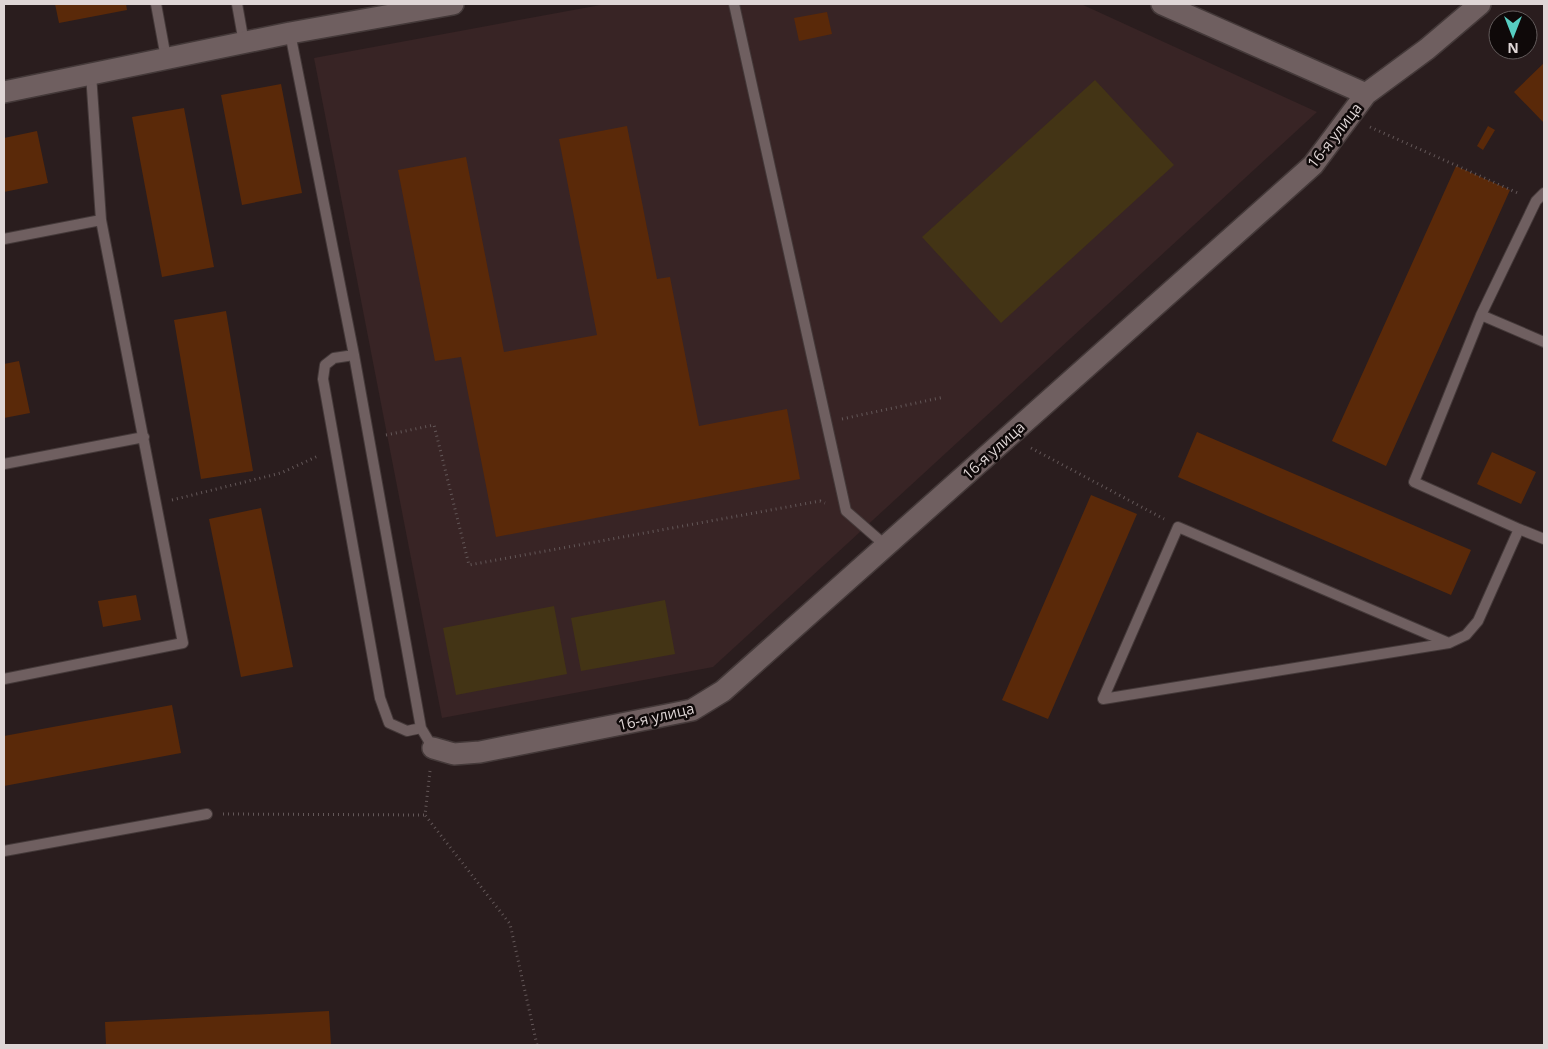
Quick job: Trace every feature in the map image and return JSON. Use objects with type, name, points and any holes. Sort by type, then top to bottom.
[{"type":"street","points":[[4,92],[290,33],[452,4]]},
{"type":"street","points":[[1162,4],[1366,94]]},
{"type":"street","name":"16-я улица","points":[[434,748],[454,754],[480,752],[692,710],[723,691],[1313,165],[1366,94],[1427,49],[1480,4]]},
{"type":"lane","points":[[156,4],[166,58]]},
{"type":"lane","points":[[237,4],[244,43]]},
{"type":"lane","points":[[734,4],[846,511],[885,545]]},
{"type":"lane","points":[[290,33],[354,355],[421,728],[434,748]]},
{"type":"lane","points":[[4,679],[183,643],[101,220],[91,74]]},
{"type":"lane","points":[[1544,193],[1481,315],[1414,482],[1544,539]]},
{"type":"lane","points":[[4,239],[101,220]]},
{"type":"lane","points":[[1481,315],[1544,342]]},
{"type":"lane","points":[[354,355],[334,358],[325,365],[323,379],[380,698],[389,723],[407,731],[421,728]]},
{"type":"lane","points":[[4,464],[144,437]]},
{"type":"lane","points":[[1449,643],[1178,527],[1103,699],[1449,643],[1466,634],[1478,621],[1519,529]]},
{"type":"lane","points":[[4,851],[207,814]]},
{"type":"path","points":[[1348,117],[1540,203]]},
{"type":"path","points":[[827,422],[944,397]]},
{"type":"path","points":[[369,438],[434,424],[469,565],[820,501],[846,511]]},
{"type":"path","points":[[1008,436],[1178,527]]},
{"type":"path","points":[[156,504],[281,473],[335,447]]},
{"type":"path","points":[[434,748],[424,815],[510,924],[537,1045]]},
{"type":"path","points":[[207,814],[424,815]]},
{"type":"shaded area","points":[[606,4],[1081,4],[1317,112],[713,667],[442,718],[314,58]]},
{"type":"shaded area","points":[[1095,80],[1174,165],[1001,323],[922,237]]},
{"type":"shaded area","points":[[665,600],[675,654],[581,671],[571,618]]},
{"type":"shaded area","points":[[554,606],[567,674],[456,695],[443,628]]},
{"type":"building","points":[[55,4],[126,4],[127,10],[59,23]]},
{"type":"building","points":[[827,12],[832,34],[799,41],[794,18]]},
{"type":"building","points":[[1544,63],[1544,123],[1514,92]]},
{"type":"building","points":[[281,84],[302,193],[242,205],[221,95]]},
{"type":"building","points":[[184,108],[214,267],[162,277],[132,117]]},
{"type":"building","points":[[627,126],[657,279],[670,277],[699,426],[787,409],[800,479],[496,537],[461,357],[435,361],[398,170],[466,157],[504,352],[597,335],[559,139]]},
{"type":"building","points":[[1488,126],[1495,130],[1483,150],[1477,146]]},
{"type":"building","points":[[37,131],[48,183],[4,192],[4,138]]},
{"type":"building","points":[[1456,166],[1510,190],[1386,466],[1332,441]]},
{"type":"building","points":[[226,311],[253,471],[201,479],[174,320]]},
{"type":"building","points":[[19,361],[30,413],[4,418],[4,364]]},
{"type":"building","points":[[1197,432],[1471,550],[1451,595],[1178,477]]},
{"type":"building","points":[[1492,452],[1536,472],[1521,504],[1477,484]]},
{"type":"building","points":[[1091,495],[1137,514],[1048,719],[1002,700]]},
{"type":"building","points":[[261,508],[293,667],[241,677],[209,519]]},
{"type":"building","points":[[136,595],[141,620],[103,627],[98,601]]},
{"type":"building","points":[[172,705],[181,753],[4,786],[4,736]]},
{"type":"building","points":[[329,1011],[331,1045],[106,1045],[105,1022]]}]
